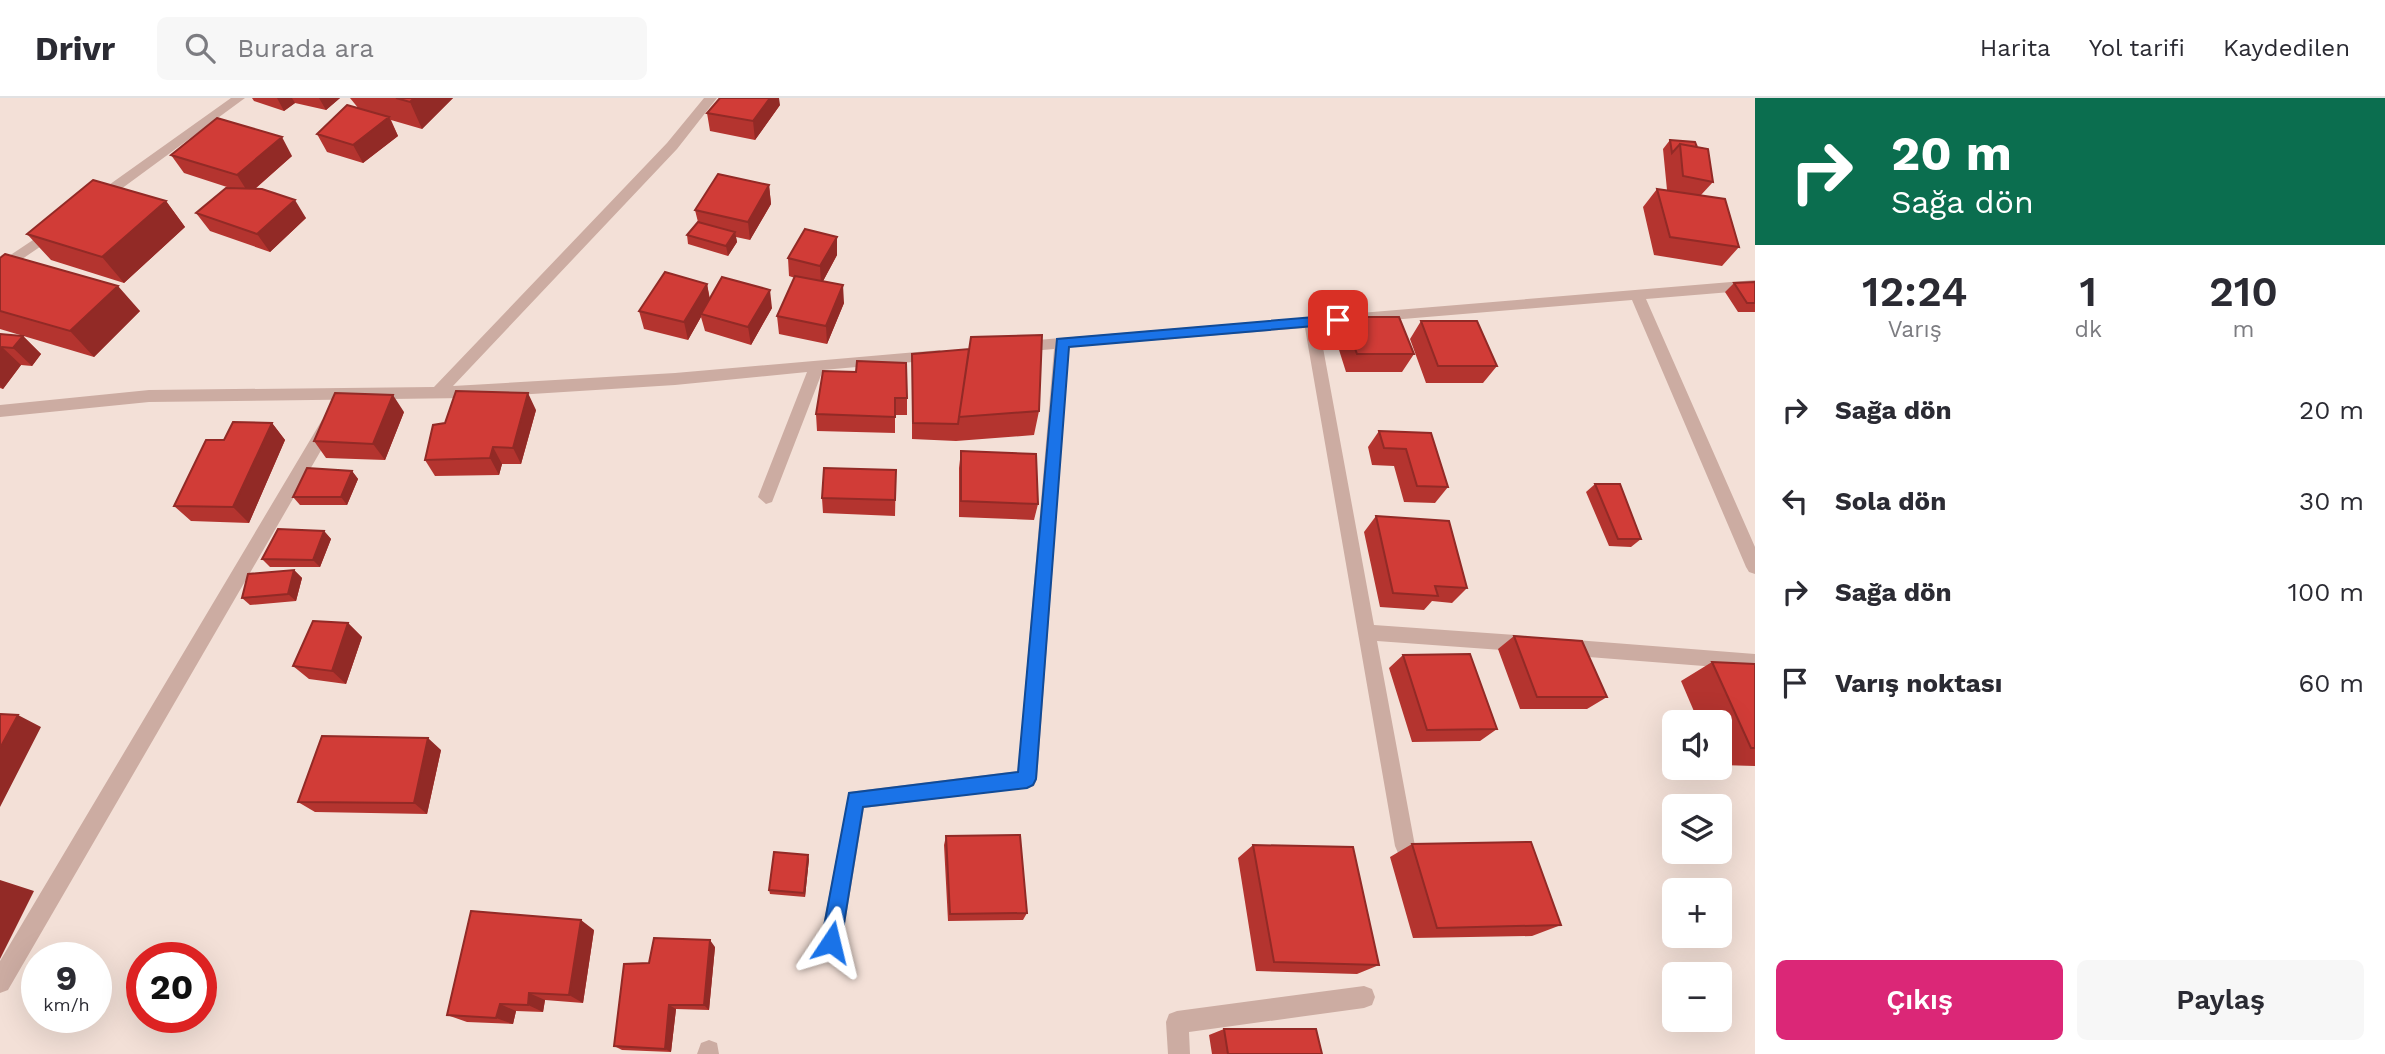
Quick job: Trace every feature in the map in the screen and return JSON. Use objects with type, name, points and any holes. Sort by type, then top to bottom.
[{"type":"street","points":[[88,207],[239,98]]},
{"type":"street","points":[[438,392],[672,146],[711,98]]},
{"type":"street","points":[[0,269],[66,223]]},
{"type":"street","points":[[1003,347],[1755,285]]},
{"type":"street","points":[[1637,295],[1755,567]]},
{"type":"street","points":[[1311,322],[1405,846]]},
{"type":"street","points":[[831,942],[856,799],[1027,779],[1062,342]]},
{"type":"street","points":[[0,411],[149,396],[438,392],[675,379],[950,352]]},
{"type":"street","points":[[766,497],[817,365]]},
{"type":"street","points":[[0,982],[346,393]]},
{"type":"street","points":[[1366,632],[1755,662]]},
{"type":"street","points":[[1180,1054],[1177,1022],[1364,998]]},
{"type":"building","points":[[396,98],[414,98],[410,102]]},
{"type":"building","points":[[720,98],[770,98],[753,121],[707,113]]},
{"type":"building","points":[[347,105],[389,117],[353,145],[317,134]]},
{"type":"building","points":[[217,118],[282,137],[237,175],[171,155]]},
{"type":"building","points":[[1670,140],[1695,142],[1697,147],[1680,144],[1672,153]]},
{"type":"building","points":[[1680,144],[1708,149],[1713,182],[1683,176]]},
{"type":"building","points":[[718,174],[769,185],[748,222],[695,210]]},
{"type":"building","points":[[93,180],[166,201],[102,257],[27,234]]},
{"type":"building","points":[[226,188],[262,189],[295,200],[257,234],[196,213]]},
{"type":"building","points":[[1657,189],[1725,199],[1739,247],[1670,237]]},
{"type":"building","points":[[698,222],[735,232],[726,246],[687,235]]},
{"type":"building","points":[[805,229],[837,237],[820,266],[788,258]]},
{"type":"building","points":[[5,254],[118,286],[70,331],[0,311],[0,258]]},
{"type":"building","points":[[665,272],[707,284],[684,322],[639,311]]},
{"type":"building","points":[[795,276],[843,285],[826,326],[777,316]]},
{"type":"building","points":[[722,277],[770,290],[748,327],[701,314]]},
{"type":"building","points":[[1755,282],[1755,303],[1747,303],[1734,283]]},
{"type":"building","points":[[1344,317],[1399,317],[1414,354],[1357,354]]},
{"type":"building","points":[[1421,321],[1477,321],[1497,366],[1438,366]]},
{"type":"building","points":[[0,334],[23,336],[13,348],[2,347],[0,351]]},
{"type":"building","points":[[1042,335],[1039,411],[959,417],[971,337]]},
{"type":"building","points":[[969,349],[958,424],[913,423],[912,354]]},
{"type":"building","points":[[857,361],[906,363],[907,398],[895,398],[895,417],[816,414],[823,371],[856,372]]},
{"type":"building","points":[[456,391],[528,393],[513,448],[493,447],[490,458],[425,460],[433,425],[445,423]]},
{"type":"building","points":[[335,393],[393,395],[373,444],[314,441]]},
{"type":"building","points":[[233,422],[272,423],[233,507],[174,506],[206,440],[224,440]]},
{"type":"building","points":[[1379,431],[1431,433],[1448,487],[1417,486],[1406,449],[1384,448]]},
{"type":"building","points":[[961,451],[1036,454],[1038,504],[961,501]]},
{"type":"building","points":[[307,468],[352,471],[341,497],[293,497]]},
{"type":"building","points":[[824,468],[896,470],[895,500],[822,498]]},
{"type":"building","points":[[1595,484],[1620,484],[1641,539],[1618,539]]},
{"type":"building","points":[[1376,516],[1449,521],[1467,588],[1435,586],[1438,596],[1393,593]]},
{"type":"building","points":[[278,529],[324,531],[313,560],[262,559]]},
{"type":"building","points":[[294,570],[288,594],[242,598],[248,574]]},
{"type":"building","points":[[313,621],[348,623],[332,671],[293,666]]},
{"type":"building","points":[[1514,636],[1582,641],[1607,697],[1537,697]]},
{"type":"building","points":[[1470,654],[1497,729],[1427,730],[1403,655]]},
{"type":"building","points":[[1712,662],[1755,664],[1755,748],[1751,748]]},
{"type":"building","points":[[0,714],[18,715],[0,748]]},
{"type":"building","points":[[322,736],[428,738],[414,803],[298,802]]},
{"type":"building","points":[[1020,835],[1027,913],[950,914],[946,836]]},
{"type":"building","points":[[1531,842],[1561,925],[1437,928],[1412,844]]},
{"type":"building","points":[[1253,845],[1353,847],[1379,965],[1274,962]]},
{"type":"building","points":[[774,852],[808,855],[804,893],[769,890]]},
{"type":"building","points":[[471,911],[581,920],[569,995],[529,993],[528,1005],[500,1004],[496,1018],[447,1015]]},
{"type":"building","points":[[654,938],[710,940],[704,1005],[669,1005],[665,1049],[614,1046],[624,964],[649,963]]},
{"type":"building","points":[[1224,1029],[1316,1029],[1322,1054],[1228,1054]]},
{"type":"route","points":[[831,942],[856,799],[1027,779],[1062,342],[1338,320]]}]
